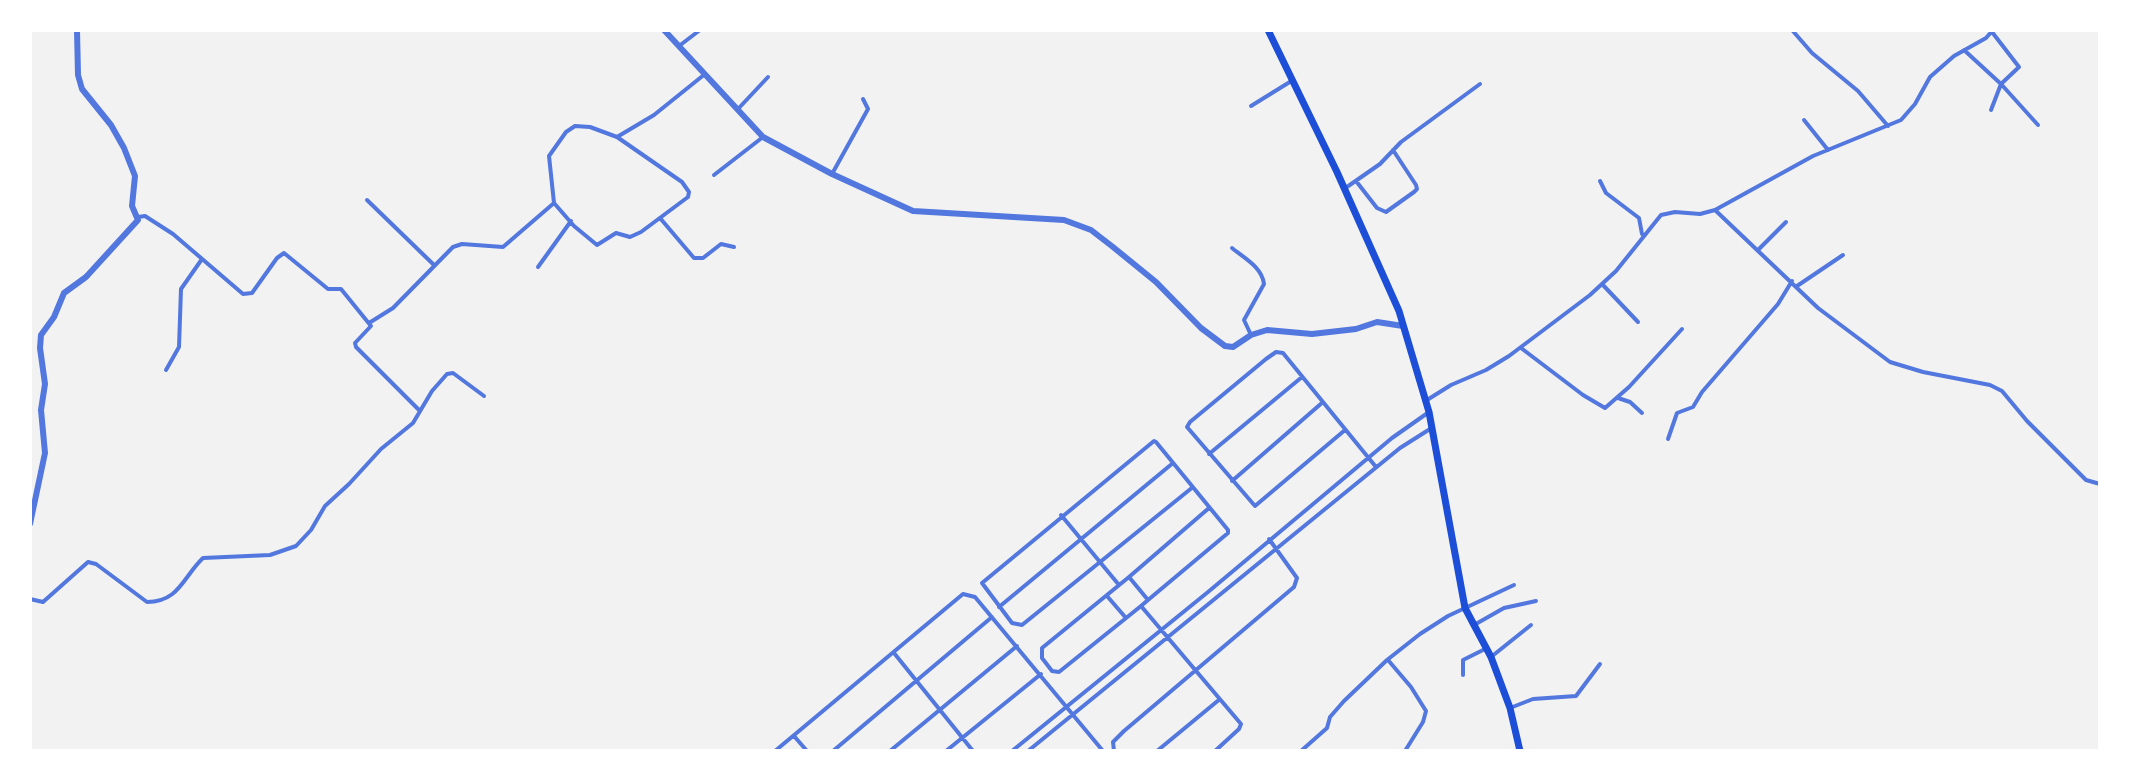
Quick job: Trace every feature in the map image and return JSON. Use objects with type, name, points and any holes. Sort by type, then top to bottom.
[{"type":"main road","points":[[1268,30],[1393,294],[1427,400],[1465,608],[1487,647],[1510,708],[1517,749]]},
{"type":"street","points":[[30,524],[45,453],[41,410],[45,384],[39,344],[41,335],[54,317],[64,293],[99,264],[137,223],[138,217],[132,206],[135,176],[124,148],[111,125],[82,89],[77,62],[77,30]]},
{"type":"street","points":[[664,30],[763,137],[832,174],[913,211],[1074,223],[1098,235],[1156,282],[1221,344],[1233,347],[1251,335],[1267,330],[1322,333],[1360,328],[1377,322],[1403,326]]},
{"type":"street","points":[[679,46],[700,30]]},
{"type":"street","points":[[1792,30],[1812,53],[1858,91],[1888,126]]},
{"type":"street","points":[[1427,400],[1458,381],[1492,367],[1521,348],[1616,271],[1665,213],[1690,215],[1715,210],[1828,150],[1888,126],[1906,115],[1930,77],[1992,31],[2019,67],[2001,84],[1991,110]]},
{"type":"street","points":[[1964,50],[2001,84],[2038,125]]},
{"type":"street","points":[[617,137],[654,115],[705,74]]},
{"type":"street","points":[[738,109],[768,77]]},
{"type":"street","points":[[1251,106],[1293,80]]},
{"type":"street","points":[[1344,189],[1480,84]]},
{"type":"street","points":[[832,174],[868,109],[863,99]]},
{"type":"street","points":[[1804,120],[1828,150]]},
{"type":"street","points":[[581,125],[617,137],[689,189],[688,197],[634,236],[616,233],[597,245],[554,203],[549,156],[566,132],[581,125]]},
{"type":"street","points":[[714,175],[763,137]]},
{"type":"street","points":[[1356,180],[1377,208],[1386,212],[1414,192],[1416,185],[1393,150]]},
{"type":"street","points":[[1600,181],[1606,193],[1639,218],[1642,237]]},
{"type":"street","points":[[367,200],[434,265]]},
{"type":"street","points":[[369,323],[393,308],[459,244],[497,248],[510,244],[554,203]]},
{"type":"street","points":[[1715,210],[1818,308],[1890,362],[1990,385],[2002,391],[2027,421],[2086,480],[2100,484]]},
{"type":"street","points":[[138,217],[145,216],[239,292],[252,293],[277,258],[287,254],[328,289],[341,289],[371,326],[355,343],[356,347],[419,410]]},
{"type":"street","points":[[660,218],[694,258],[703,258],[721,244],[734,247]]},
{"type":"street","points":[[538,267],[571,221]]},
{"type":"street","points":[[1759,249],[1786,222]]},
{"type":"street","points":[[1232,248],[1264,278],[1264,284],[1244,320],[1251,335]]},
{"type":"street","points":[[1797,286],[1843,255]]},
{"type":"street","points":[[166,370],[179,347],[181,289],[202,259]]},
{"type":"street","points":[[1668,439],[1677,413],[1694,405],[1778,304],[1792,281]]},
{"type":"street","points":[[1602,284],[1638,322]]},
{"type":"street","points":[[1521,348],[1602,407],[1607,407],[1682,329]]},
{"type":"street","points":[[1345,430],[1259,506],[1252,505],[1187,427],[1276,352],[1286,356],[1376,467]]},
{"type":"street","points":[[30,599],[43,602],[88,562],[96,564],[147,602],[155,602],[165,600],[181,588],[203,558],[270,555],[286,551],[304,539],[325,506],[381,449],[413,423],[432,391],[451,373],[484,396]]},
{"type":"street","points":[[1209,454],[1302,377]]},
{"type":"street","points":[[1618,398],[1630,402],[1642,413]]},
{"type":"street","points":[[1232,481],[1323,402]]},
{"type":"street","points":[[1012,751],[1392,438],[1429,412]]},
{"type":"street","points":[[1028,751],[1376,467],[1432,427]]},
{"type":"street","points":[[1193,487],[1022,625],[1012,623],[984,589],[983,580],[1153,441],[1156,442],[1193,487],[1209,508],[1228,530],[1227,536],[1059,672],[1052,671],[1042,658],[1042,648],[1209,508]]},
{"type":"street","points":[[999,607],[1173,463]]},
{"type":"street","points":[[1061,515],[1119,585]]},
{"type":"street","points":[[1114,751],[1113,742],[1124,731],[1197,672],[1297,583],[1297,578],[1269,539]]},
{"type":"street","points":[[1129,577],[1148,600]]},
{"type":"street","points":[[1301,751],[1327,728],[1333,712],[1387,660],[1420,634],[1514,585]]},
{"type":"street","points":[[775,751],[963,594],[975,597],[1101,750]]},
{"type":"street","points":[[1106,595],[1126,618]]},
{"type":"street","points":[[1474,625],[1504,608],[1536,601]]},
{"type":"street","points":[[1141,606],[1242,726],[1215,751]]},
{"type":"street","points":[[833,751],[992,617]]},
{"type":"street","points":[[1491,657],[1531,625]]},
{"type":"street","points":[[890,751],[1017,646]]},
{"type":"street","points":[[1463,675],[1463,660],[1487,647]]},
{"type":"street","points":[[893,653],[973,751]]},
{"type":"street","points":[[1387,660],[1411,687],[1426,711],[1423,722],[1405,751]]},
{"type":"street","points":[[1510,708],[1533,699],[1576,696],[1600,664]]},
{"type":"street","points":[[946,751],[1041,674]]},
{"type":"street","points":[[1157,751],[1220,699]]},
{"type":"street","points":[[794,736],[807,751]]}]
